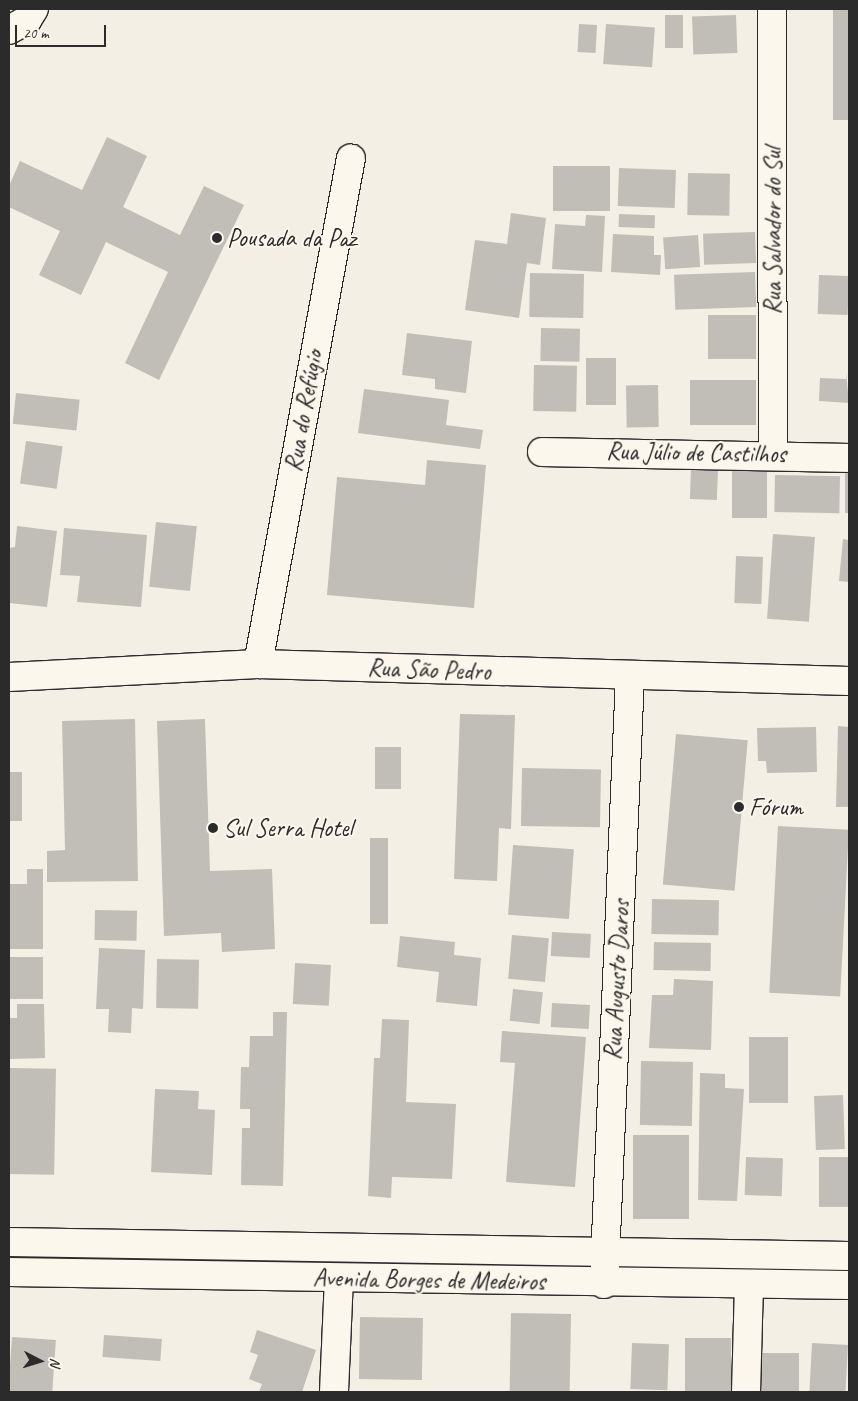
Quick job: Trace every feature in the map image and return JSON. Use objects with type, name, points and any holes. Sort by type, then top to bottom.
[{"type":"main road","points":[[9,30],[27,20],[34,9]]},
{"type":"main road","name":"Rua Salvador do Sul","points":[[772,9],[773,453]]},
{"type":"main road","name":"Rua do Refúgio","points":[[258,664],[351,158]]},
{"type":"main road","name":"Rua Júlio de Castilhos","points":[[542,452],[773,453],[849,458]]},
{"type":"main road","name":"Rua São Pedro","points":[[9,677],[258,664],[630,677],[849,681]]},
{"type":"main road","name":"Rua Augusto Daros","points":[[604,1284],[630,677]]},
{"type":"main road","name":"Avenida Borges de Medeiros","points":[[9,1242],[842,1256]]},
{"type":"main road","points":[[79,1243],[79,1273]]},
{"type":"main road","points":[[197,1274],[198,1244]]},
{"type":"main road","points":[[842,1256],[842,1285]]},
{"type":"main road","name":"Avenida Borges de Medeiros","points":[[9,1272],[197,1274],[604,1284],[842,1285]]},
{"type":"main road","points":[[334,1392],[339,1278]]},
{"type":"main road","points":[[746,1392],[749,1286]]},
{"type":"building","points":[[833,9],[849,9],[849,120],[833,120]]},
{"type":"building","points":[[665,15],[683,15],[683,48],[665,48]]},
{"type":"building","points":[[736,15],[737,53],[693,55],[692,17]]},
{"type":"building","points":[[579,24],[597,25],[596,53],[578,52]]},
{"type":"building","points":[[606,24],[655,27],[652,67],[603,64]]},
{"type":"building","points":[[107,137],[147,156],[123,207],[180,235],[204,186],[244,205],[159,380],[125,363],[168,272],[106,242],[81,295],[39,275],[60,231],[9,207],[9,186],[20,161],[82,190]]},
{"type":"building","points":[[553,166],[610,166],[610,211],[553,211]]},
{"type":"building","points":[[619,168],[676,170],[675,208],[618,206]]},
{"type":"building","points":[[688,173],[730,174],[729,216],[687,215]]},
{"type":"building","points":[[511,213],[546,218],[540,265],[527,263],[519,318],[465,310],[475,240],[507,244]]},
{"type":"building","points":[[619,214],[655,215],[655,228],[619,227]]},
{"type":"building","points":[[586,215],[605,216],[602,272],[552,269],[555,224],[585,226]]},
{"type":"building","points":[[755,232],[756,263],[704,265],[703,234]]},
{"type":"building","points":[[613,234],[654,236],[654,255],[661,255],[660,275],[611,272]]},
{"type":"building","points":[[698,235],[700,267],[665,269],[663,237]]},
{"type":"building","points":[[755,272],[756,307],[675,310],[674,275]]},
{"type":"building","points":[[530,273],[584,274],[583,318],[529,317]]},
{"type":"building","points":[[819,275],[849,276],[848,315],[818,314]]},
{"type":"building","points":[[708,315],[756,315],[756,359],[708,359]]},
{"type":"building","points":[[541,328],[580,329],[579,362],[540,361]]},
{"type":"building","points":[[407,333],[472,341],[466,393],[435,389],[435,379],[402,375]]},
{"type":"building","points":[[586,358],[616,358],[616,405],[586,405]]},
{"type":"building","points":[[534,365],[577,366],[576,412],[533,411]]},
{"type":"building","points":[[846,372],[849,403],[819,401],[820,378],[846,379]]},
{"type":"building","points":[[690,380],[756,380],[756,425],[690,425]]},
{"type":"building","points":[[658,385],[659,427],[627,428],[626,386]]},
{"type":"building","points":[[364,389],[449,400],[446,425],[483,430],[480,449],[358,433]]},
{"type":"building","points":[[16,393],[80,400],[76,431],[13,424]]},
{"type":"building","points":[[26,441],[63,446],[57,489],[20,484]]},
{"type":"building","points":[[427,460],[486,465],[474,608],[327,595],[337,477],[425,485]]},
{"type":"building","points":[[732,466],[767,466],[767,518],[732,518]]},
{"type":"building","points":[[691,468],[718,469],[717,500],[690,499]]},
{"type":"building","points":[[845,472],[849,472],[849,513],[845,513]]},
{"type":"building","points":[[775,475],[840,476],[839,513],[774,512]]},
{"type":"building","points":[[156,522],[197,526],[190,591],[149,587]]},
{"type":"building","points":[[17,526],[57,531],[47,607],[9,603],[9,548],[15,547]]},
{"type":"building","points":[[64,528],[147,535],[141,607],[77,602],[80,576],[60,575]]},
{"type":"building","points":[[773,534],[815,537],[809,622],[767,619]]},
{"type":"building","points":[[843,539],[849,540],[849,582],[839,581]]},
{"type":"building","points":[[736,556],[763,557],[761,604],[734,603]]},
{"type":"building","points":[[460,714],[515,715],[511,829],[499,828],[497,881],[454,879]]},
{"type":"building","points":[[135,719],[138,881],[47,882],[47,851],[65,850],[62,721]]},
{"type":"building","points":[[205,719],[210,871],[272,869],[275,949],[222,952],[221,933],[164,936],[157,721]]},
{"type":"building","points":[[838,726],[849,727],[849,807],[836,807]]},
{"type":"building","points":[[816,727],[817,772],[767,773],[766,761],[758,761],[757,728]]},
{"type":"building","points":[[676,734],[748,740],[735,891],[663,884]]},
{"type":"building","points":[[375,747],[401,747],[401,789],[375,789]]},
{"type":"building","points":[[522,768],[601,769],[600,827],[521,826]]},
{"type":"building","points":[[9,772],[22,772],[22,821],[9,821]]},
{"type":"building","points":[[778,826],[849,830],[840,996],[769,993]]},
{"type":"building","points":[[370,838],[388,838],[388,924],[370,924]]},
{"type":"building","points":[[513,845],[574,849],[569,919],[508,915]]},
{"type":"building","points":[[27,869],[43,869],[43,949],[9,949],[9,884],[27,884]]},
{"type":"building","points":[[652,899],[719,900],[718,935],[651,934]]},
{"type":"building","points":[[95,910],[137,911],[136,941],[94,940]]},
{"type":"building","points":[[552,932],[591,934],[590,958],[551,956]]},
{"type":"building","points":[[512,935],[549,938],[545,982],[508,979]]},
{"type":"building","points":[[400,936],[455,942],[454,955],[481,958],[477,1006],[436,1002],[439,972],[397,967]]},
{"type":"building","points":[[654,942],[711,943],[711,971],[654,970]]},
{"type":"building","points":[[99,948],[145,950],[143,1009],[132,1008],[131,1033],[108,1032],[109,1009],[96,1009]]},
{"type":"building","points":[[9,957],[43,957],[43,999],[9,999]]},
{"type":"building","points":[[157,959],[199,960],[198,1009],[156,1008]]},
{"type":"building","points":[[295,963],[331,965],[329,1006],[293,1004]]},
{"type":"building","points":[[674,979],[713,981],[711,1050],[649,1048],[652,995],[673,995]]},
{"type":"building","points":[[513,989],[543,992],[539,1024],[510,1021]]},
{"type":"building","points":[[552,1003],[590,1005],[589,1029],[551,1027]]},
{"type":"building","points":[[17,1004],[44,1004],[45,1058],[9,1059],[9,1018],[17,1018]]},
{"type":"building","points":[[273,1012],[287,1012],[283,1186],[241,1185],[242,1128],[250,1128],[250,1109],[240,1109],[241,1067],[249,1067],[250,1036],[273,1036]]},
{"type":"building","points":[[382,1019],[409,1020],[406,1102],[456,1104],[452,1179],[392,1177],[391,1198],[368,1196],[374,1058],[380,1058]]},
{"type":"building","points":[[502,1031],[586,1037],[575,1187],[506,1182],[515,1063],[500,1062]]},
{"type":"building","points":[[749,1037],[788,1037],[788,1103],[749,1103]]},
{"type":"building","points":[[641,1061],[693,1062],[692,1126],[640,1125]]},
{"type":"building","points":[[9,1068],[56,1069],[54,1175],[9,1174]]},
{"type":"building","points":[[700,1073],[725,1074],[725,1088],[744,1089],[737,1201],[698,1200]]},
{"type":"building","points":[[155,1089],[199,1091],[198,1109],[215,1110],[212,1175],[151,1172]]},
{"type":"building","points":[[843,1095],[845,1149],[816,1150],[814,1096]]},
{"type":"building","points":[[633,1135],[689,1135],[689,1219],[633,1219]]},
{"type":"building","points":[[746,1157],[783,1158],[782,1196],[745,1195]]},
{"type":"building","points":[[819,1157],[849,1157],[849,1207],[819,1207]]},
{"type":"building","points":[[511,1313],[571,1314],[570,1392],[510,1392]]},
{"type":"building","points":[[360,1317],[423,1318],[422,1380],[359,1379]]},
{"type":"building","points":[[257,1330],[316,1350],[302,1392],[259,1392],[262,1384],[249,1379],[258,1355],[250,1352]]},
{"type":"building","points":[[104,1335],[162,1339],[160,1361],[102,1357]]},
{"type":"building","points":[[12,1337],[56,1340],[52,1392],[9,1392]]},
{"type":"building","points":[[685,1338],[731,1338],[731,1392],[685,1392]]},
{"type":"building","points":[[632,1343],[669,1344],[667,1390],[630,1389]]},
{"type":"building","points":[[812,1343],[848,1345],[845,1392],[809,1392]]},
{"type":"building","points":[[761,1353],[799,1353],[799,1392],[761,1392]]},
{"type":"place","name":"Pousada da Paz","points":[[217,238]]},
{"type":"place","name":"Fórum","points":[[739,807]]},
{"type":"place","name":"Sul Serra Hotel","points":[[213,828]]}]
